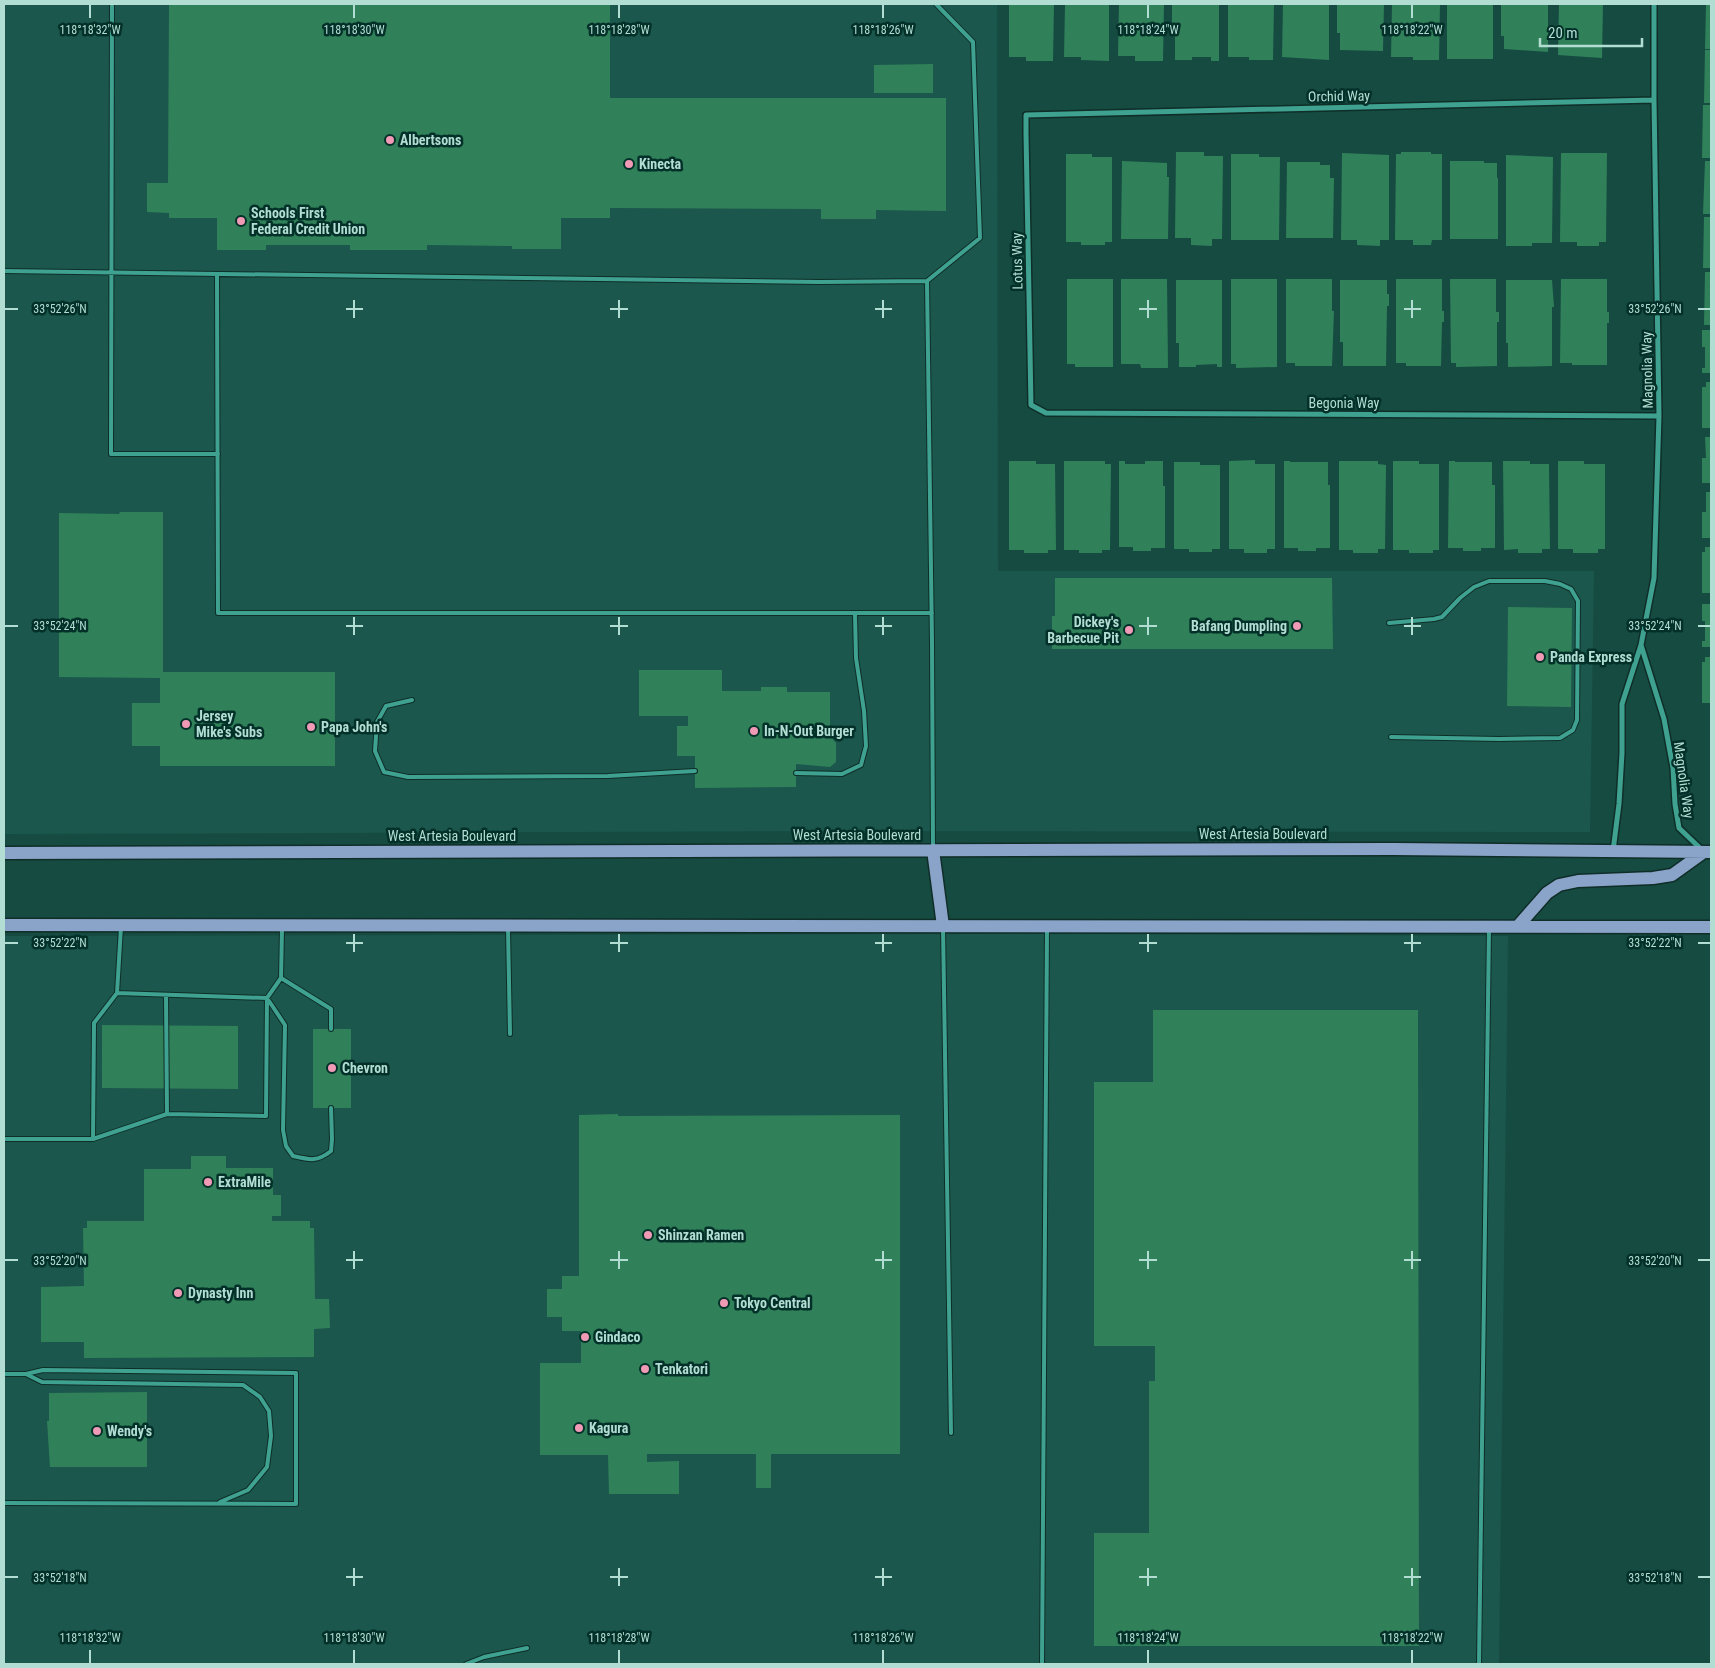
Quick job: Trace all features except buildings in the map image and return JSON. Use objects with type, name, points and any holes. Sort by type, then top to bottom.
[{"type":"main road","name":"West Artesia Boulevard","points":[[4,853],[1393,849],[1708,852]]},
{"type":"main road","points":[[934,850],[944,926]]},
{"type":"main road","points":[[1518,926],[1547,893],[1559,885],[1578,881],[1653,878],[1672,875],[1708,852]]},
{"type":"main road","points":[[4,925],[1711,927]]},
{"type":"street","name":"Magnolia Way","points":[[1613,852],[1619,804],[1622,704],[1641,644],[1654,578],[1659,416],[1654,4]]},
{"type":"street","name":"Orchid Way","points":[[1026,116],[1654,100]]},
{"type":"street","name":"Lotus Way","points":[[1026,116],[1030,405]]},
{"type":"street","name":"Begonia Way","points":[[1030,405],[1046,413],[1659,416]]},
{"type":"street","name":"Magnolia Way","points":[[1641,644],[1664,719],[1673,768],[1675,804],[1679,828],[1708,852]]},
{"type":"lane","points":[[112,4],[111,454],[218,454]]},
{"type":"lane","points":[[4,271],[820,282],[927,281],[980,238],[973,42],[936,4]]},
{"type":"lane","points":[[217,274],[218,613],[932,613]]},
{"type":"lane","points":[[927,281],[934,850]]},
{"type":"lane","points":[[1388,623],[1434,619],[1442,616],[1474,587],[1490,581],[1545,581],[1560,584],[1571,589],[1578,601],[1577,720],[1573,730],[1560,738],[1391,737]]},
{"type":"lane","points":[[796,774],[842,774],[861,765],[866,746],[864,711],[856,658],[855,614]]},
{"type":"lane","points":[[412,700],[386,706],[376,722],[375,751],[384,772],[418,777],[608,776],[695,771]]},
{"type":"lane","points":[[93,1139],[94,1024],[117,993],[121,925]]},
{"type":"lane","points":[[4,1138],[93,1139],[167,1114],[266,1116],[267,998],[281,978],[282,926]]},
{"type":"lane","points":[[507,926],[510,1034]]},
{"type":"lane","points":[[944,926],[951,1433]]},
{"type":"lane","points":[[1042,1664],[1047,926]]},
{"type":"lane","points":[[1479,1664],[1489,926]]},
{"type":"lane","points":[[281,978],[331,1009],[331,1029]]},
{"type":"lane","points":[[117,993],[267,998]]},
{"type":"lane","points":[[166,995],[167,1114]]},
{"type":"lane","points":[[267,998],[285,1025],[283,1130],[286,1146],[293,1156],[306,1159],[321,1159],[331,1151],[331,1108]]},
{"type":"lane","points":[[4,1374],[26,1374],[43,1370],[296,1373],[296,1504],[4,1503]]},
{"type":"lane","points":[[26,1374],[42,1382],[243,1385],[260,1397],[269,1411],[271,1436],[268,1468],[248,1490],[218,1503]]},
{"type":"lane","points":[[466,1664],[484,1657],[527,1648]]},
{"type":"shaded area","points":[[4,4],[997,4],[998,571],[1594,571],[1590,832],[870,831],[4,834]]},
{"type":"shaded area","points":[[987,934],[1508,936],[1499,1664],[4,1664],[4,936]]},
{"type":"place","name":"Albertsons","points":[[390,140]]},
{"type":"place","name":"Kinecta","points":[[629,164]]},
{"type":"place","name":"Schools First Federal Credit Union","points":[[241,221]]},
{"type":"place","name":"Bafang Dumpling","points":[[1297,626]]},
{"type":"place","name":"Dickey's Barbecue Pit","points":[[1129,630]]},
{"type":"place","name":"Panda Express","points":[[1540,657]]},
{"type":"place","name":"Jersey Mike's Subs","points":[[186,724]]},
{"type":"place","name":"Papa John's","points":[[311,727]]},
{"type":"place","name":"In-N-Out Burger","points":[[754,731]]},
{"type":"place","name":"Chevron","points":[[332,1068]]},
{"type":"place","name":"ExtraMile","points":[[208,1182]]},
{"type":"place","name":"Shinzan Ramen","points":[[648,1235]]},
{"type":"place","name":"Dynasty Inn","points":[[178,1293]]},
{"type":"place","name":"Tokyo Central","points":[[724,1303]]},
{"type":"place","name":"Gindaco","points":[[585,1337]]},
{"type":"place","name":"Tenkatori","points":[[645,1369]]},
{"type":"place","name":"Kagura","points":[[579,1428]]},
{"type":"place","name":"Wendy's","points":[[97,1431]]}]
